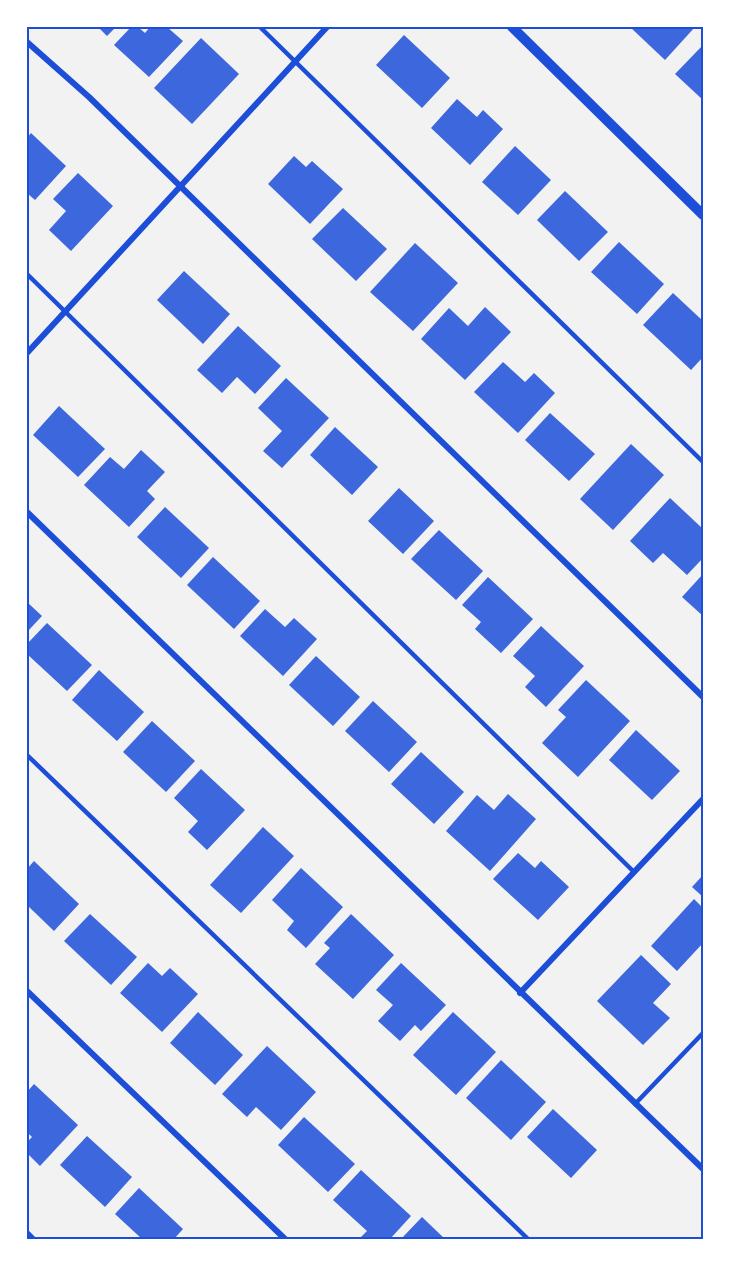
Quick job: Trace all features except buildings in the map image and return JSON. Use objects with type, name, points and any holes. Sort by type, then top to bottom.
[{"type":"street","points":[[27,353],[182,188],[327,27]]},
{"type":"street","points":[[512,27],[703,215]]},
{"type":"street","points":[[27,42],[89,97],[703,697]]},
{"type":"street","points":[[27,512],[703,1169]]},
{"type":"street","points":[[520,993],[703,800]]},
{"type":"street","points":[[27,991],[285,1239]]},
{"type":"lane","points":[[260,27],[703,462]]},
{"type":"lane","points":[[27,274],[634,872]]},
{"type":"lane","points":[[27,755],[528,1239]]},
{"type":"lane","points":[[635,1104],[703,1033]]},
{"type":"lane","points":[[27,1232],[34,1239]]}]
